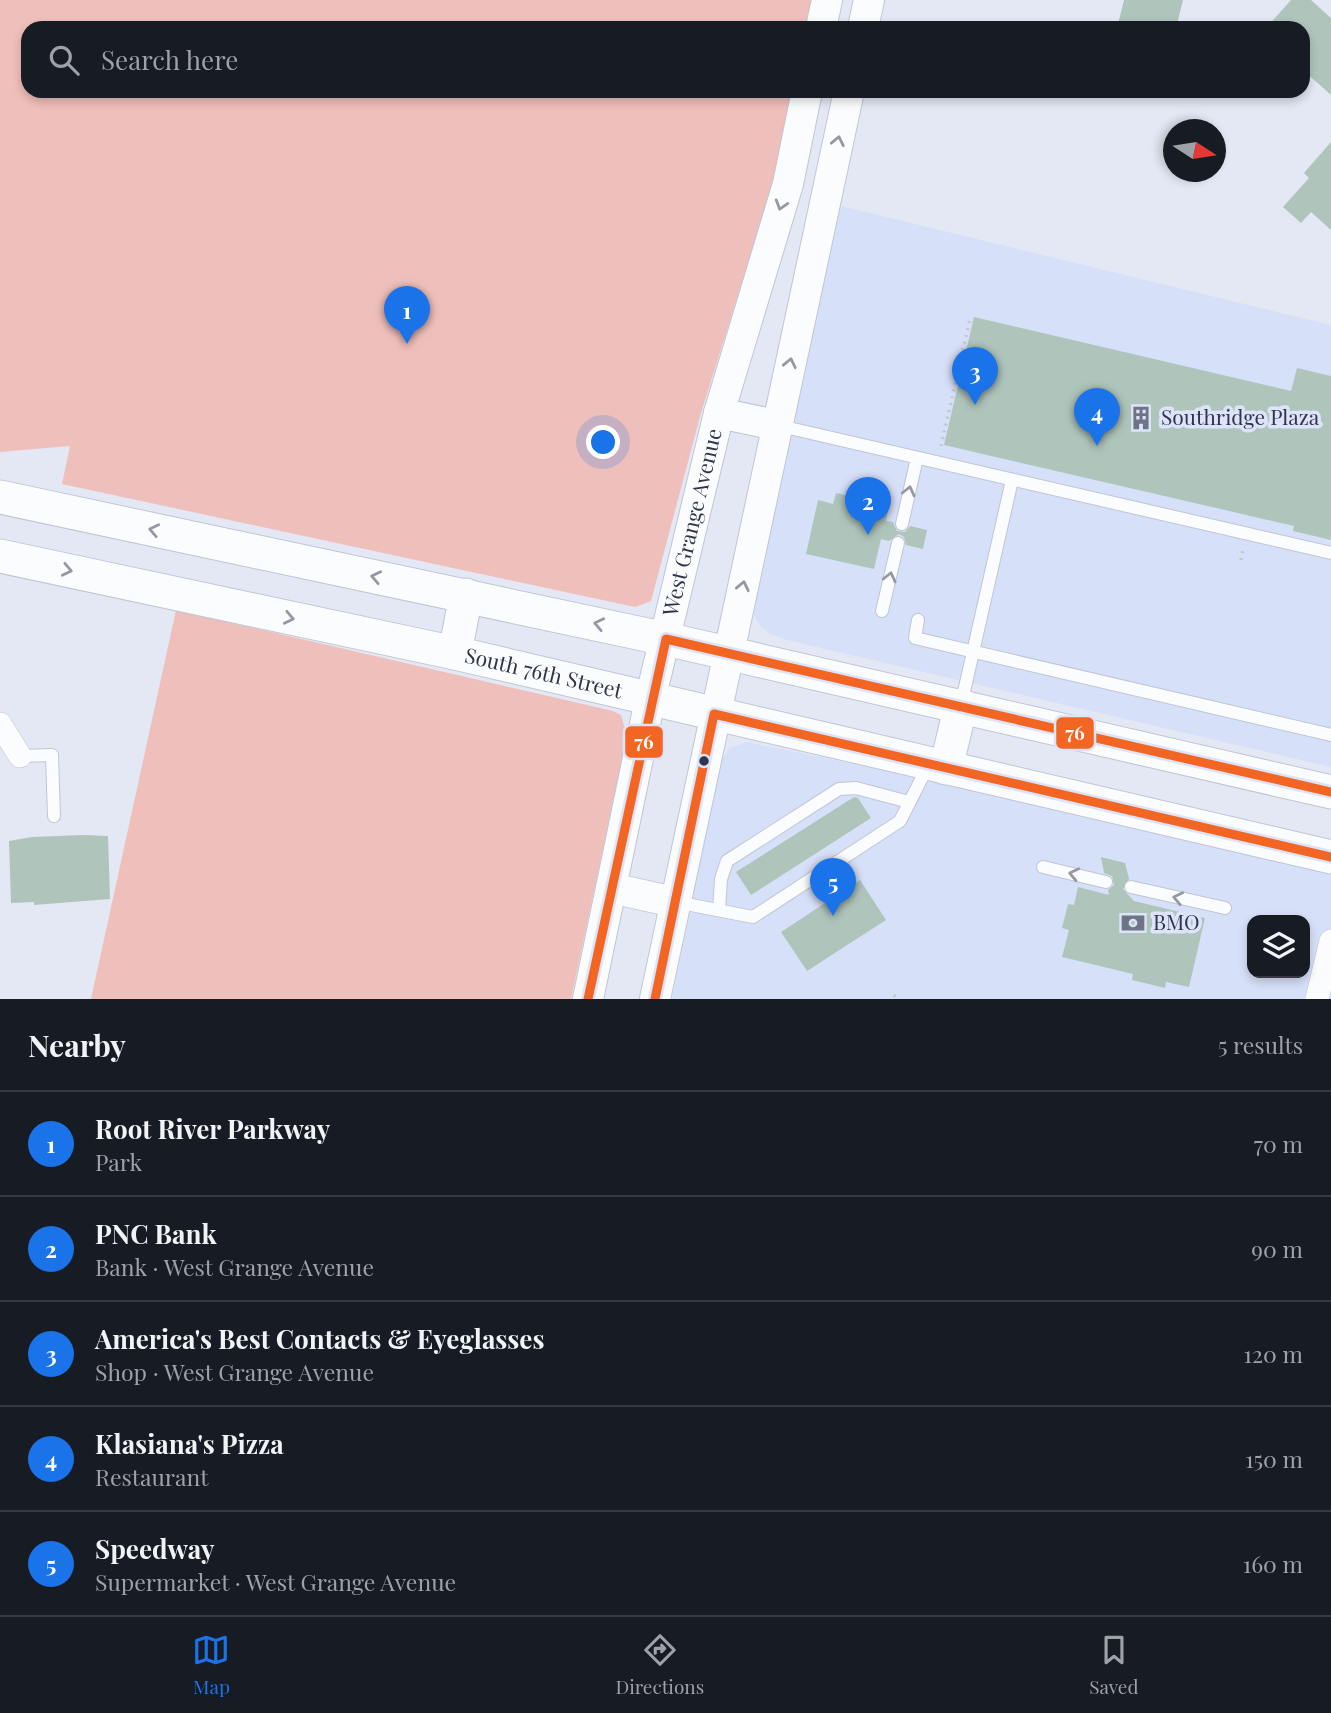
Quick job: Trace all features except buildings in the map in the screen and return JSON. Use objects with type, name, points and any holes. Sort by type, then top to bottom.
[{"type":"main road","points":[[0,497],[666,639],[1331,792]]},
{"type":"main road","name":"South 76th Street","points":[[0,556],[455,653],[1331,857]]},
{"type":"main road","points":[[455,653],[466,595]]},
{"type":"main road","points":[[937,766],[961,705]]},
{"type":"street","points":[[822,21],[827,0]]},
{"type":"street","points":[[864,21],[869,0]]},
{"type":"street","name":"West Grange Avenue","points":[[588,999],[650,700],[719,413],[788,184],[806,98]]},
{"type":"street","points":[[655,999],[847,98]]},
{"type":"street","points":[[719,413],[776,425]]},
{"type":"street","points":[[0,724],[20,756]]},
{"type":"street","points":[[611,888],[674,902]]},
{"type":"street","points":[[1317,999],[1331,940]]},
{"type":"lane","points":[[776,425],[1331,554]]},
{"type":"lane","points":[[902,524],[917,458]]},
{"type":"lane","points":[[961,705],[1012,480]]},
{"type":"lane","points":[[882,611],[898,543]]},
{"type":"lane","points":[[918,620],[915,638],[1331,736]]},
{"type":"lane","points":[[20,756],[52,755],[54,816]]},
{"type":"lane","points":[[674,902],[753,917],[900,821],[909,802],[937,766]]},
{"type":"lane","points":[[719,910],[721,879],[727,862],[839,789],[856,788],[909,802]]},
{"type":"lane","points":[[1043,867],[1106,882]]},
{"type":"lane","points":[[1131,887],[1224,908]]},
{"type":"path","points":[[953,450],[940,447],[970,319]]},
{"type":"shaded area","points":[[0,0],[812,0],[808,21],[21,21],[21,98],[792,98],[776,173],[701,413],[651,601],[635,607],[62,484],[70,446],[0,452]]},
{"type":"shaded area","points":[[841,206],[1331,325],[1331,767],[787,640],[770,634],[760,626],[753,613],[752,601],[798,385]]},
{"type":"shaded area","points":[[176,610],[621,715],[627,736],[571,999],[91,999]]},
{"type":"shaded area","points":[[747,742],[936,781],[1331,873],[1331,999],[672,999],[721,761],[730,748]]},
{"type":"transit line","name":"76","points":[[588,999],[666,639],[1331,792]]},
{"type":"transit line","name":"76","points":[[655,999],[714,714],[1331,857]]},
{"type":"place","name":"Root River Parkway","points":[[407,344]]},
{"type":"place","name":"America's Best Contacts & Eyeglasses","points":[[975,405]]},
{"type":"place","name":"Southridge Plaza","points":[[1141,418]]},
{"type":"place","name":"Klasiana's Pizza","points":[[1097,446]]},
{"type":"place","name":"PNC Bank","points":[[868,535]]},
{"type":"place","name":"Speedway","points":[[833,916]]},
{"type":"place","name":"BMO","points":[[1133,923]]}]
